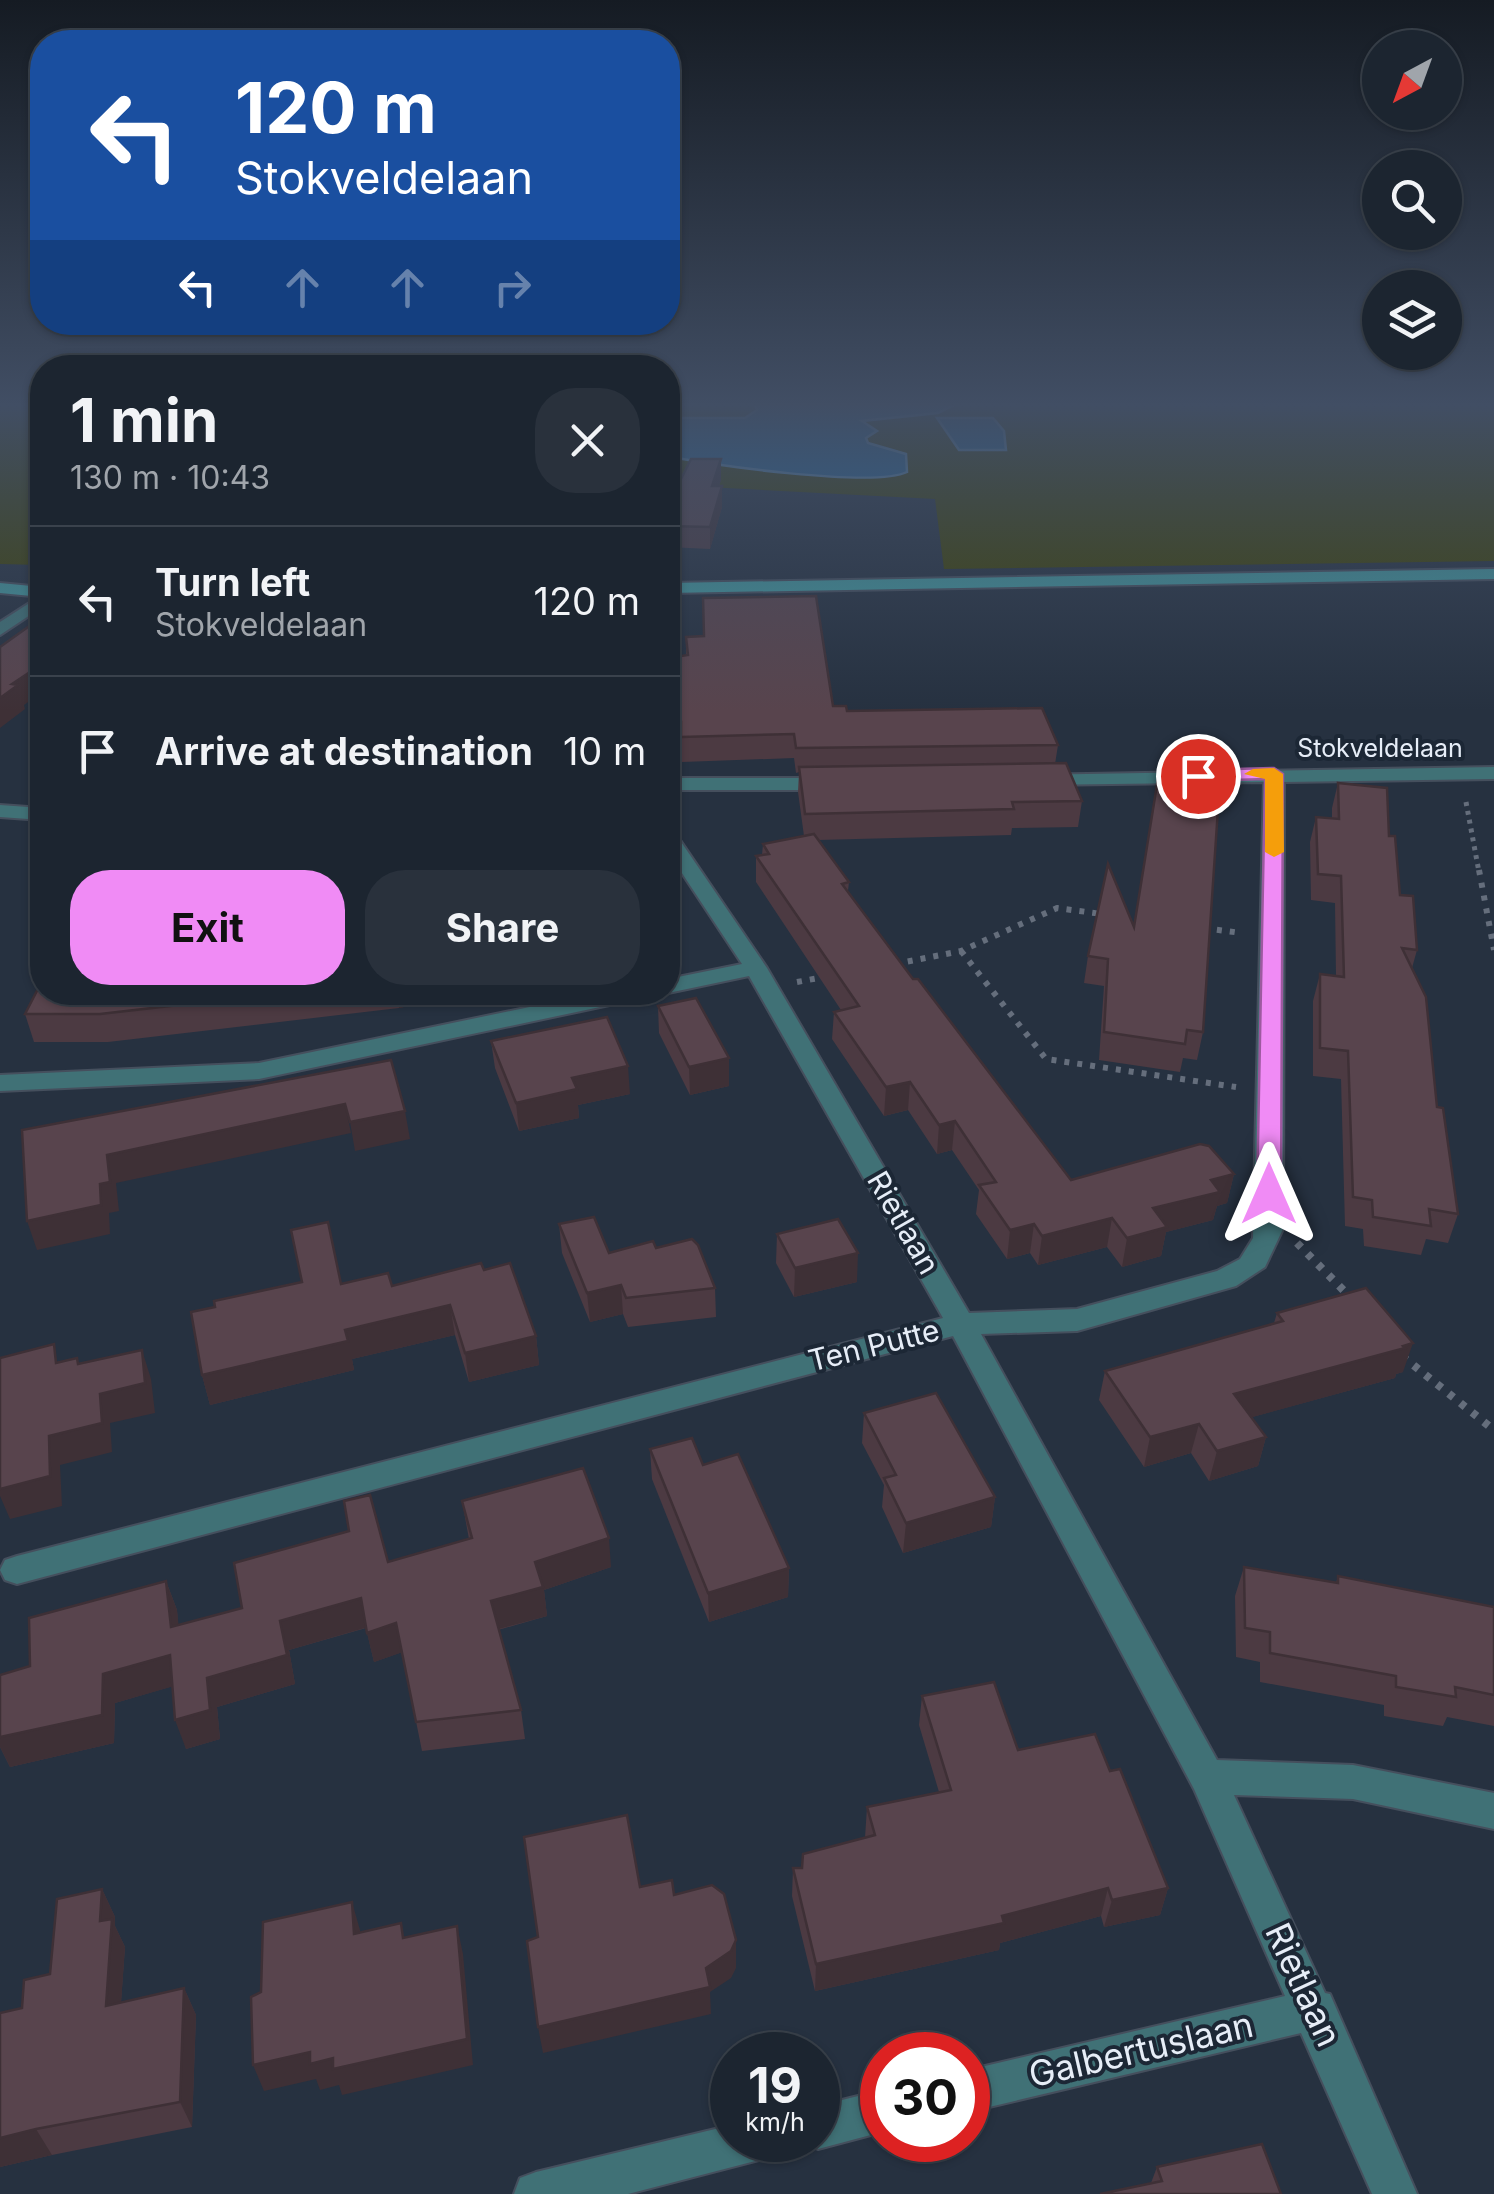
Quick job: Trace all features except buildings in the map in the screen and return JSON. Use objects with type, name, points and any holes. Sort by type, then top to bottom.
[{"type":"main road","points":[[680,588],[1494,574]]},
{"type":"main road","points":[[0,588],[30,591]]},
{"type":"street","points":[[0,630],[30,609]]},
{"type":"street","name":"Stokveldelaan","points":[[1018,780],[1494,773]]},
{"type":"street","points":[[1269,1229],[1274,774]]},
{"type":"street","points":[[680,784],[860,783]]},
{"type":"street","points":[[0,810],[30,813]]},
{"type":"street","name":"Rietlaan","points":[[680,855],[761,978],[961,1324],[1207,1777],[1315,2008],[1396,2194]]},
{"type":"street","points":[[680,985],[761,978]]},
{"type":"street","points":[[0,1083],[259,1070],[575,1005]]},
{"type":"street","name":"Ten Putte","points":[[17,1570],[961,1324],[1077,1320],[1226,1279],[1256,1261],[1269,1229]]},
{"type":"street","points":[[1207,1777],[1353,1782],[1494,1812]]},
{"type":"street","name":"Galbertuslaan","points":[[990,2086],[1315,2008]]},
{"type":"street","points":[[536,2194],[710,2152]]},
{"type":"path","points":[[1458,772],[1494,950]]},
{"type":"path","points":[[884,966],[961,951],[1057,908],[1116,916]]},
{"type":"path","points":[[1195,927],[1274,938]]},
{"type":"path","points":[[961,951],[1046,1059],[1270,1092]]},
{"type":"path","points":[[761,978],[825,977]]},
{"type":"path","points":[[1269,1229],[1307,1248],[1355,1302]]},
{"type":"path","points":[[1392,1343],[1416,1370],[1494,1430]]},
{"type":"shaded area","points":[[0,506],[30,506],[30,565],[0,564]]},
{"type":"shaded area","points":[[936,506],[1494,506],[1494,561],[944,569]]},
{"type":"slow traffic","points":[[1253,774],[1274,774],[1274,852]]},
{"type":"route","points":[[1198,776],[1274,774],[1269,1194]]}]
